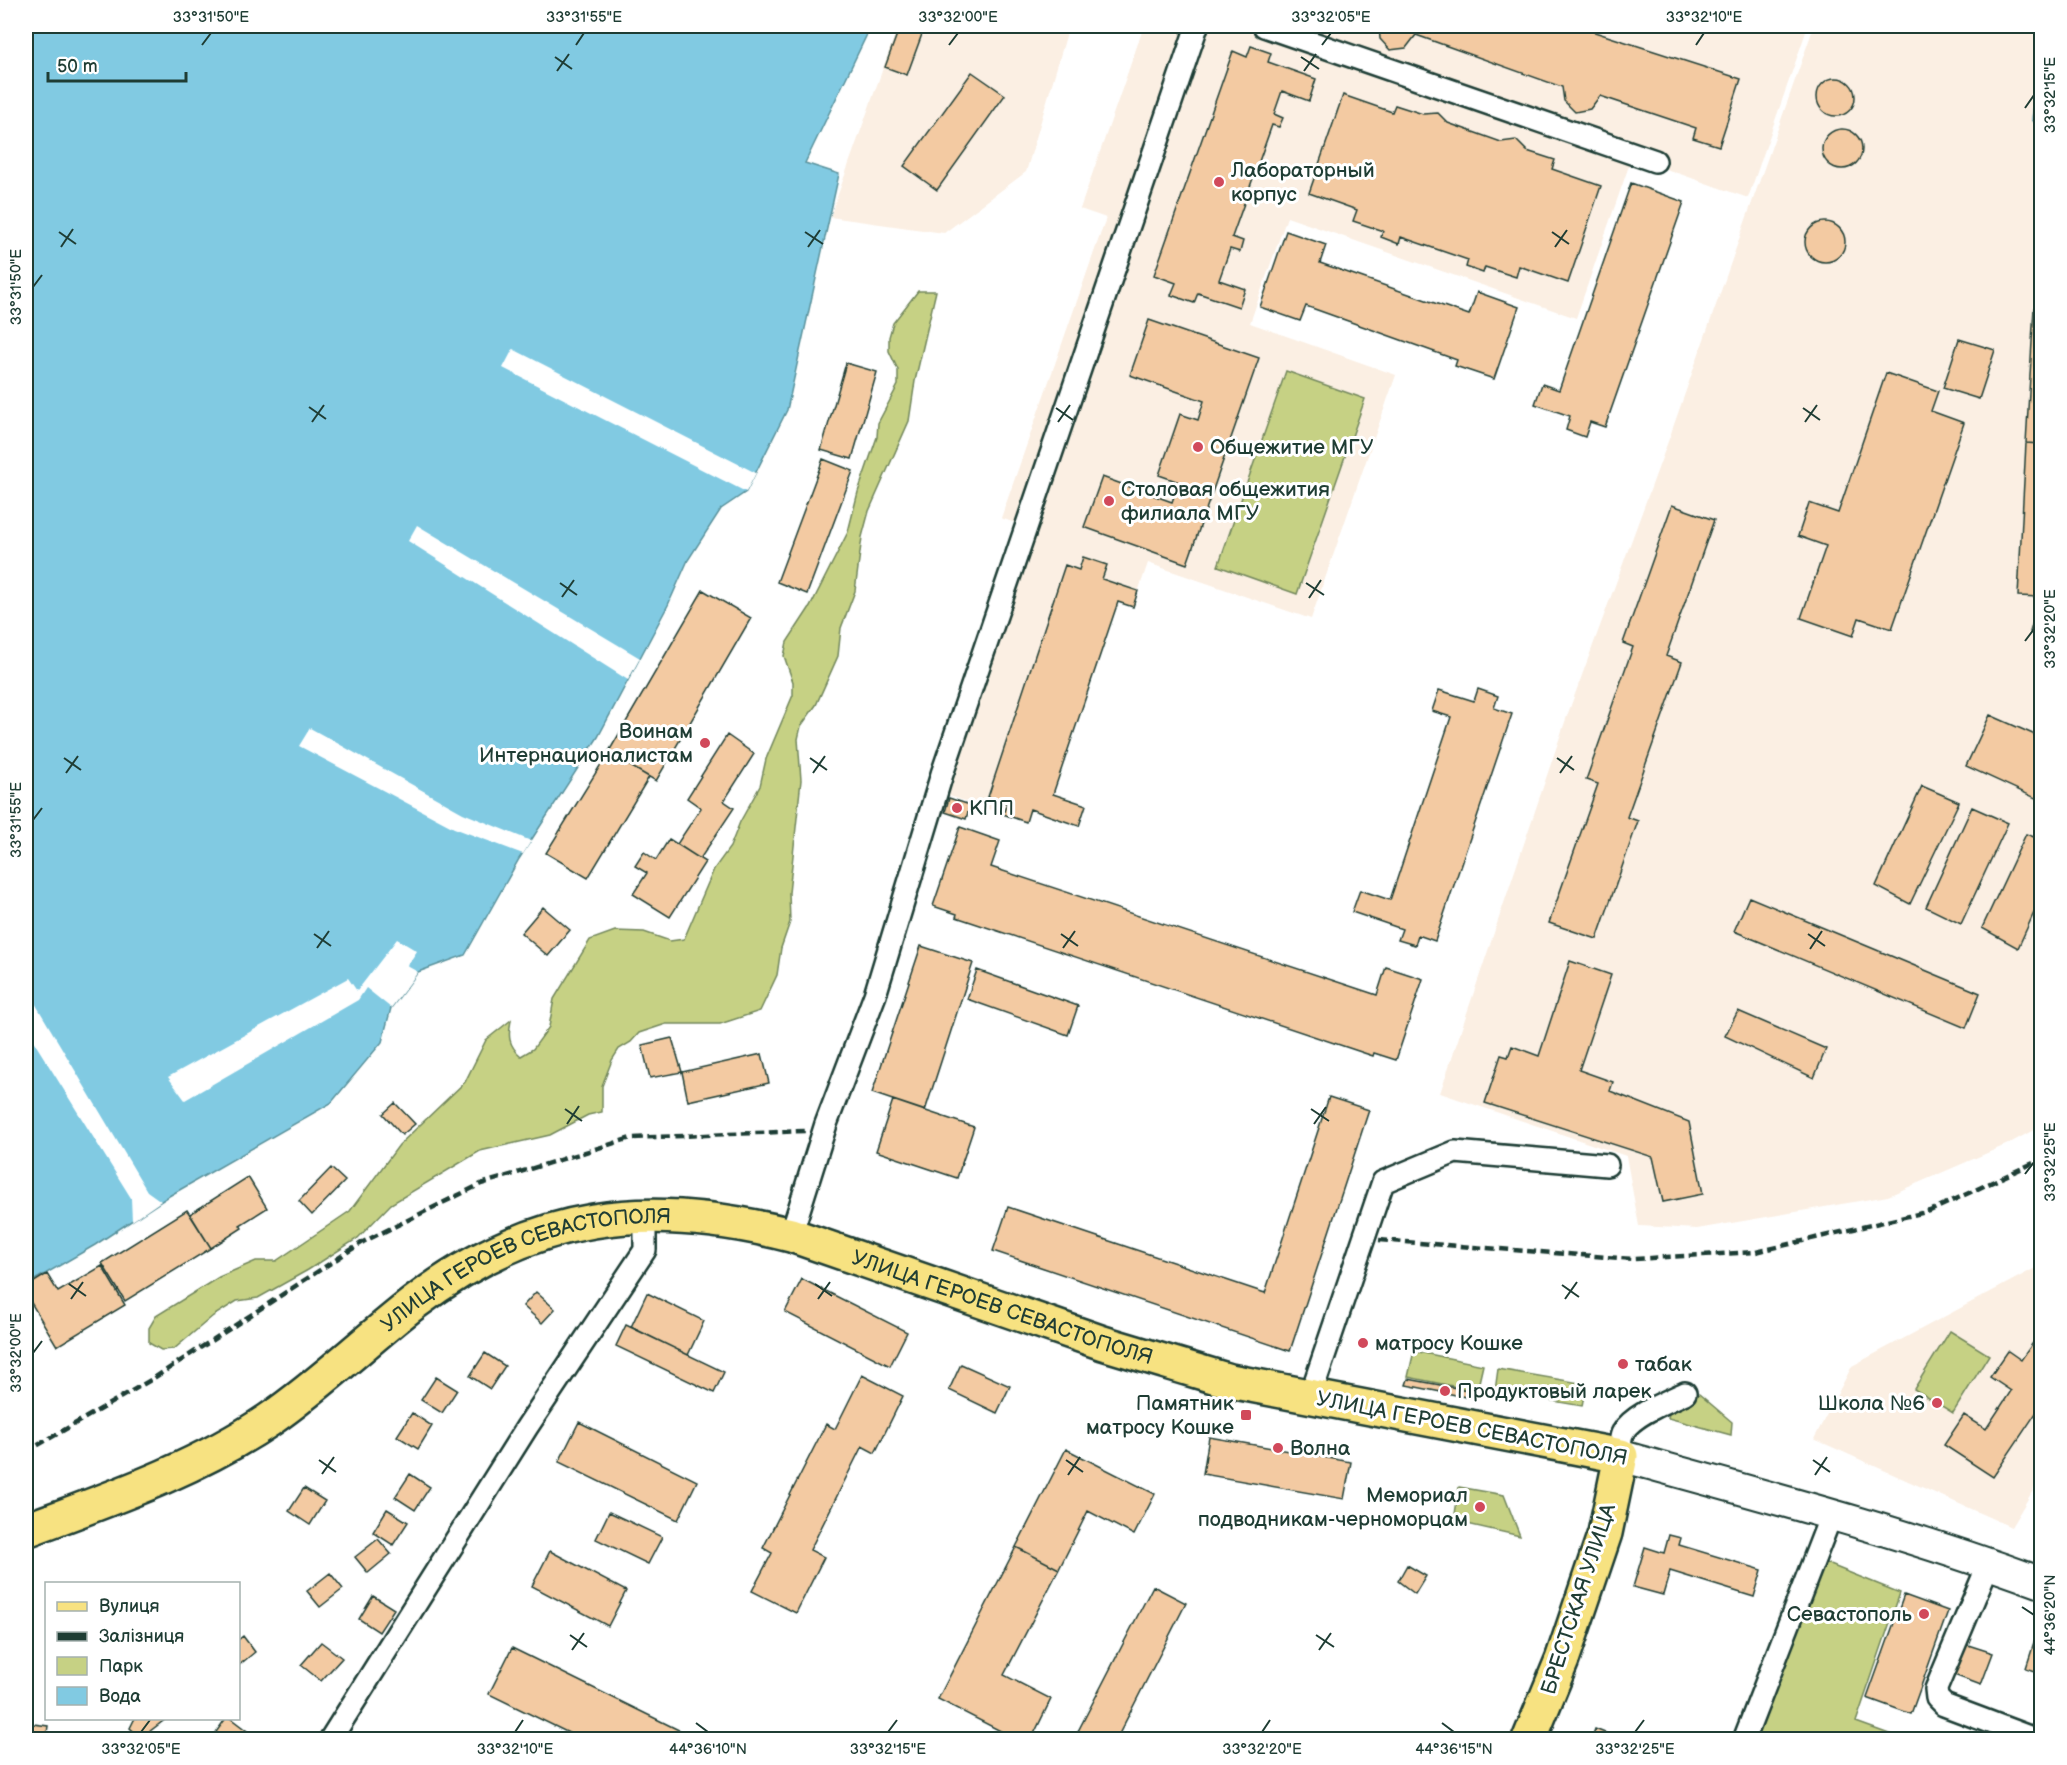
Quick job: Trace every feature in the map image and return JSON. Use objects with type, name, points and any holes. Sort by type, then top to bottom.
[{"type":"main road","name":"УЛИЦА ГЕРОЕВ СЕВАСТОПОЛЯ","points":[[26,1530],[163,1477],[224,1448],[271,1418],[416,1302],[482,1257],[573,1224],[623,1216],[645,1216],[744,1223],[791,1235],[1103,1343],[1230,1380],[1621,1456],[1832,1514],[1989,1563],[2042,1583]]},
{"type":"main road","name":"БРЕСТСКАЯ УЛИЦА","points":[[1529,1740],[1562,1660],[1605,1533],[1621,1456]]},
{"type":"street","points":[[791,1235],[826,1124],[875,995],[942,774],[1197,26]]},
{"type":"street","points":[[1264,26],[1655,161]]},
{"type":"street","points":[[1310,1397],[1383,1182],[1455,1152],[1607,1165]]},
{"type":"street","points":[[330,1740],[527,1427],[645,1250],[645,1216]]},
{"type":"street","points":[[1621,1456],[1621,1437],[1628,1426],[1660,1404],[1685,1393]]},
{"type":"street","points":[[1744,1740],[1832,1514]]},
{"type":"street","points":[[1989,1563],[1935,1689],[1937,1698],[1944,1705],[2037,1740]]},
{"type":"shaded area","points":[[898,26],[1069,26],[1026,172],[944,233],[830,217]]},
{"type":"shaded area","points":[[1144,26],[1808,26],[1748,198],[1632,157],[1576,318],[1287,217],[1250,323],[1396,375],[1311,619],[1148,563],[1133,607],[1117,602],[1053,793],[1086,805],[1079,826],[1031,810],[1026,822],[944,794],[1035,530],[1001,518],[1106,218],[1080,209]]},
{"type":"shaded area","points":[[1814,26],[2041,26],[2041,1126],[2008,1144],[1888,1196],[1697,1229],[1639,1226],[1626,1156],[1440,1093],[1567,716],[1670,436]]},
{"type":"shaded area","name":"Школа №6","points":[[2041,1265],[2041,1477],[2011,1527],[1814,1439],[1852,1366]]},
{"type":"green space","points":[[918,291],[936,291],[915,381],[909,421],[869,511],[862,537],[855,591],[841,628],[838,656],[816,705],[801,726],[798,739],[801,780],[789,893],[790,922],[781,948],[777,975],[760,1011],[720,1024],[666,1024],[639,1033],[631,1042],[619,1049],[612,1060],[602,1086],[602,1112],[588,1115],[550,1135],[480,1151],[391,1204],[358,1238],[258,1298],[237,1301],[213,1316],[174,1349],[161,1350],[149,1343],[149,1328],[156,1316],[219,1277],[256,1261],[276,1261],[350,1211],[399,1145],[465,1082],[486,1040],[511,1020],[509,1036],[514,1048],[521,1056],[533,1049],[549,1027],[554,999],[590,940],[615,931],[644,932],[670,941],[684,939],[714,869],[730,847],[740,822],[760,786],[766,759],[793,695],[793,682],[784,656],[787,642],[810,607],[848,532],[858,492],[877,437],[878,423],[898,385],[898,370],[889,351],[889,337],[893,323]]},
{"type":"green space","points":[[1286,371],[1365,399],[1297,594],[1218,566]]},
{"type":"green space","points":[[1950,1331],[1989,1355],[1953,1413],[1914,1389]]},
{"type":"green space","points":[[1414,1351],[1483,1365],[1477,1391],[1408,1377]]},
{"type":"green space","points":[[1498,1369],[1586,1384],[1582,1406],[1495,1391]]},
{"type":"green space","points":[[1699,1394],[1732,1422],[1731,1435],[1668,1418],[1670,1408],[1686,1397]]},
{"type":"green space","points":[[1459,1487],[1504,1495],[1520,1536],[1454,1521]]},
{"type":"green space","points":[[1823,1562],[1900,1593],[1856,1722],[1903,1739],[1756,1740]]},
{"type":"water","points":[[26,26],[871,26],[805,163],[839,174],[787,410],[746,492],[721,509],[688,560],[668,605],[598,737],[519,859],[465,955],[418,972],[391,1008],[382,1042],[331,1103],[169,1196],[95,1245],[26,1285]]},
{"type":"water","points":[[2041,51],[2042,131],[2041,132],[2032,119]]},
{"type":"pier","points":[[513,349],[756,473],[746,492],[503,368]]},
{"type":"pier","points":[[417,525],[640,658],[628,680],[408,541]]},
{"type":"pier","points":[[310,728],[463,813],[531,841],[523,854],[454,828],[299,746]]},
{"type":"pier","points":[[397,939],[417,951],[407,966],[418,972],[391,1008],[366,988],[358,1000],[185,1100],[168,1077],[348,978],[357,991]]},
{"type":"pier","points":[[26,988],[147,1191],[161,1201],[132,1221],[131,1198],[26,1029]]},
{"type":"building","points":[[900,26],[925,26],[907,75],[885,67]]},
{"type":"building","points":[[1379,26],[1576,26],[1741,79],[1719,146],[1693,138],[1696,128],[1600,96],[1590,109],[1575,112],[1564,101],[1562,87],[1416,35],[1406,48],[1390,50],[1380,39]]},
{"type":"building","name":"Лабораторный корпус","points":[[1251,46],[1271,53],[1268,62],[1316,79],[1309,101],[1282,91],[1274,114],[1283,118],[1279,127],[1272,125],[1232,237],[1243,241],[1240,252],[1230,249],[1219,280],[1245,289],[1239,307],[1198,293],[1194,303],[1171,295],[1176,283],[1154,275],[1233,51],[1247,57]]},
{"type":"building","points":[[972,72],[1005,95],[937,190],[904,166]]},
{"type":"building","points":[[1836,78],[1849,84],[1855,97],[1849,110],[1836,116],[1823,110],[1817,97],[1823,84]]},
{"type":"building","points":[[1343,95],[1392,112],[1395,105],[1423,114],[1438,113],[1448,123],[1501,142],[1516,140],[1527,151],[1555,160],[1552,169],[1601,186],[1568,283],[1519,266],[1516,277],[1485,267],[1483,273],[1466,267],[1468,260],[1401,237],[1399,244],[1381,237],[1383,231],[1353,221],[1357,210],[1309,193]]},
{"type":"building","points":[[1842,129],[1856,135],[1862,149],[1856,163],[1842,169],[1828,163],[1822,149],[1828,135]]},
{"type":"building","points":[[1631,183],[1684,202],[1605,427],[1590,422],[1585,437],[1566,430],[1570,416],[1535,404],[1542,384],[1559,390]]},
{"type":"building","points":[[1825,222],[1839,228],[1845,242],[1839,256],[1825,262],[1811,256],[1805,242],[1811,228]]},
{"type":"building","points":[[1286,231],[1326,245],[1320,263],[1469,315],[1477,292],[1519,307],[1494,379],[1455,366],[1457,360],[1306,306],[1300,321],[1260,307]]},
{"type":"building","points":[[2034,308],[2042,309],[2042,444],[2026,443]]},
{"type":"building","name":"Общежитие МГУ","points":[[1149,320],[1259,358],[1187,564],[1084,527],[1102,477],[1172,502],[1179,482],[1159,475],[1180,414],[1198,420],[1204,401],[1130,375]]},
{"type":"building","points":[[1959,339],[1995,350],[1979,399],[1943,388]]},
{"type":"building","points":[[846,363],[877,372],[852,459],[821,450]]},
{"type":"building","points":[[1886,373],[1938,391],[1931,411],[1964,423],[1892,629],[1859,618],[1853,636],[1801,618],[1826,546],[1798,536],[1809,503],[1838,513]]},
{"type":"building","points":[[2026,443],[2042,444],[2042,597],[2018,596]]},
{"type":"building","points":[[823,459],[853,471],[807,594],[777,582]]},
{"type":"building","points":[[1672,505],[1714,520],[1666,656],[1682,662],[1627,817],[1638,821],[1597,939],[1549,923],[1598,784],[1586,780],[1633,647],[1623,643]]},
{"type":"building","points":[[1083,557],[1107,565],[1102,579],[1138,591],[1133,607],[1118,602],[1053,794],[1086,805],[1079,826],[1030,809],[1026,822],[1003,814],[1007,803],[988,797],[1065,565],[1079,570]]},
{"type":"building","points":[[703,590],[751,618],[656,781],[608,753]]},
{"type":"building","points":[[2038,606],[2042,606],[2042,635],[2030,632]]},
{"type":"building","points":[[1478,689],[1498,696],[1494,708],[1512,714],[1435,941],[1418,935],[1415,945],[1398,940],[1402,929],[1352,912],[1360,890],[1390,900],[1451,717],[1432,711],[1439,690],[1474,701]]},
{"type":"building","points":[[1990,715],[2042,738],[2042,801],[1966,766]]},
{"type":"building","points":[[727,735],[754,754],[724,801],[734,808],[700,859],[677,844],[701,808],[687,798]]},
{"type":"building","points":[[608,753],[649,777],[588,878],[546,853]]},
{"type":"building","points":[[1922,786],[1959,802],[1910,904],[1876,886]]},
{"type":"building","name":"КПП","points":[[949,798],[970,805],[966,819],[945,812]]},
{"type":"building","points":[[1972,807],[2008,823],[1961,924],[1926,907]]},
{"type":"building","points":[[960,827],[1000,841],[991,867],[1377,995],[1386,967],[1423,979],[1396,1060],[1374,1053],[1373,1056],[956,917],[957,914],[933,906]]},
{"type":"building","points":[[2026,834],[2042,840],[2042,895],[2018,948],[1982,928]]},
{"type":"building","points":[[669,839],[705,862],[670,917],[633,894],[647,873],[635,866],[644,852],[656,860]]},
{"type":"building","points":[[1749,897],[1980,993],[1966,1028],[1734,931]]},
{"type":"building","points":[[543,907],[570,930],[548,956],[521,933]]},
{"type":"building","points":[[921,946],[973,963],[925,1111],[872,1093]]},
{"type":"building","points":[[1570,961],[1611,975],[1579,1070],[1613,1082],[1610,1091],[1689,1122],[1703,1194],[1663,1202],[1653,1157],[1485,1103],[1501,1055],[1508,1057],[1512,1046],[1539,1056]]},
{"type":"building","points":[[977,970],[1078,1006],[1068,1035],[967,999]]},
{"type":"building","points":[[1738,1011],[1826,1049],[1814,1078],[1725,1036]]},
{"type":"building","points":[[672,1038],[682,1072],[650,1078],[642,1045]]},
{"type":"building","points":[[762,1054],[769,1083],[688,1101],[682,1072]]},
{"type":"building","points":[[1329,1097],[1369,1110],[1290,1351],[993,1251],[1008,1207],[1265,1293]]},
{"type":"building","points":[[893,1100],[974,1127],[957,1178],[876,1151]]},
{"type":"building","points":[[395,1103],[415,1124],[402,1135],[383,1114]]},
{"type":"building","points":[[331,1168],[345,1181],[312,1215],[299,1201]]},
{"type":"building","points":[[248,1177],[267,1208],[240,1225],[242,1228],[211,1248],[190,1214]]},
{"type":"building","points":[[187,1210],[211,1248],[125,1301],[102,1263]]},
{"type":"building","points":[[102,1266],[125,1305],[57,1346],[30,1301],[26,1304],[26,1287],[47,1274],[58,1292]]},
{"type":"building","points":[[802,1279],[907,1332],[890,1366],[785,1312]]},
{"type":"building","points":[[536,1292],[555,1309],[542,1323],[523,1306]]},
{"type":"building","points":[[647,1293],[704,1321],[688,1355],[631,1327]]},
{"type":"building","points":[[626,1325],[724,1372],[714,1393],[616,1346]]},
{"type":"building","points":[[2042,1330],[2042,1404],[1993,1477],[1944,1445],[1964,1415],[1986,1429],[2011,1391],[1990,1377],[2008,1351],[2021,1360]]},
{"type":"building","points":[[485,1353],[505,1366],[490,1389],[470,1376]]},
{"type":"building","points":[[961,1364],[1010,1386],[997,1413],[949,1390]]},
{"type":"building","points":[[862,1375],[903,1396],[875,1453],[862,1446],[810,1550],[824,1557],[796,1613],[752,1591],[772,1553],[763,1548],[826,1424],[835,1429]]},
{"type":"building","points":[[436,1377],[457,1390],[442,1413],[421,1400]]},
{"type":"building","points":[[1408,1379],[1467,1390],[1466,1397],[1406,1385]]},
{"type":"building","points":[[412,1413],[432,1426],[418,1449],[397,1436]]},
{"type":"building","points":[[579,1422],[697,1481],[678,1520],[559,1462]]},
{"type":"building","points":[[1209,1437],[1351,1462],[1344,1499],[1203,1474]]},
{"type":"building","points":[[1066,1449],[1155,1494],[1134,1535],[1088,1511],[1059,1569],[1016,1547]]},
{"type":"building","points":[[410,1474],[430,1487],[415,1510],[395,1497]]},
{"type":"building","points":[[304,1488],[325,1501],[310,1525],[289,1511]]},
{"type":"building","points":[[387,1509],[408,1522],[393,1545],[373,1532]]},
{"type":"building","points":[[609,1512],[662,1537],[648,1564],[596,1539]]},
{"type":"building","points":[[1669,1535],[1681,1538],[1679,1545],[1762,1570],[1754,1597],[1670,1571],[1663,1595],[1633,1587],[1645,1547],[1664,1553]]},
{"type":"building","points":[[378,1539],[391,1554],[368,1573],[355,1557]]},
{"type":"building","points":[[1016,1547],[1059,1569],[1004,1675],[1051,1699],[1031,1740],[1018,1740],[938,1699]]},
{"type":"building","points":[[550,1551],[626,1591],[608,1626],[532,1586]]},
{"type":"building","points":[[1407,1565],[1426,1576],[1415,1594],[1398,1581]]},
{"type":"building","points":[[330,1573],[343,1589],[320,1607],[307,1591]]},
{"type":"building","points":[[1153,1586],[1186,1603],[1116,1740],[1079,1740],[1075,1737]]},
{"type":"building","points":[[1904,1595],[1948,1611],[1911,1714],[1867,1698]]},
{"type":"building","points":[[373,1596],[394,1609],[379,1632],[359,1619]]},
{"type":"building","points":[[243,1636],[255,1652],[240,1664],[240,1638]]},
{"type":"building","points":[[2036,1637],[2042,1639],[2042,1673],[2026,1668]]},
{"type":"building","points":[[321,1642],[342,1658],[321,1681],[301,1665]]},
{"type":"building","points":[[1965,1644],[1993,1653],[1981,1685],[1954,1675]]},
{"type":"building","points":[[512,1648],[699,1740],[583,1740],[489,1694]]},
{"type":"building","points":[[134,1720],[164,1720],[141,1738],[130,1728]]},
{"type":"building","points":[[225,1720],[233,1720],[259,1740],[220,1740],[214,1735]]},
{"type":"building","points":[[26,1723],[48,1726],[46,1740],[26,1740]]},
{"type":"building","points":[[1595,1729],[1615,1737],[1614,1740],[1591,1740]]},
{"type":"railway","points":[[26,1452],[154,1378],[363,1242],[481,1184],[631,1138],[805,1131]]},
{"type":"railway","points":[[1379,1240],[1633,1259],[1756,1252],[1930,1211],[2042,1159]]},
{"type":"place","name":"Лабораторный корпус","points":[[1219,182]]},
{"type":"place","name":"Общежитие МГУ","points":[[1198,447]]},
{"type":"place","name":"Столовая общежития филиала МГУ","points":[[1109,501]]},
{"type":"place","name":"Воинам Интернационалистам","points":[[705,743]]},
{"type":"place","name":"КПП","points":[[957,808]]},
{"type":"place","name":"матросу Кошке","points":[[1363,1343]]},
{"type":"place","name":"табак","points":[[1623,1364]]},
{"type":"place","name":"Продуктовый ларек","points":[[1445,1391]]},
{"type":"place","name":"Школа №6","points":[[1937,1403]]},
{"type":"place","name":"Памятник матросу Кошке","points":[[1246,1415]]},
{"type":"place","name":"Волна","points":[[1278,1448]]},
{"type":"place","name":"Мемориал подводникам-черноморцам","points":[[1480,1507]]},
{"type":"place","name":"Севастополь","points":[[1924,1614]]}]
